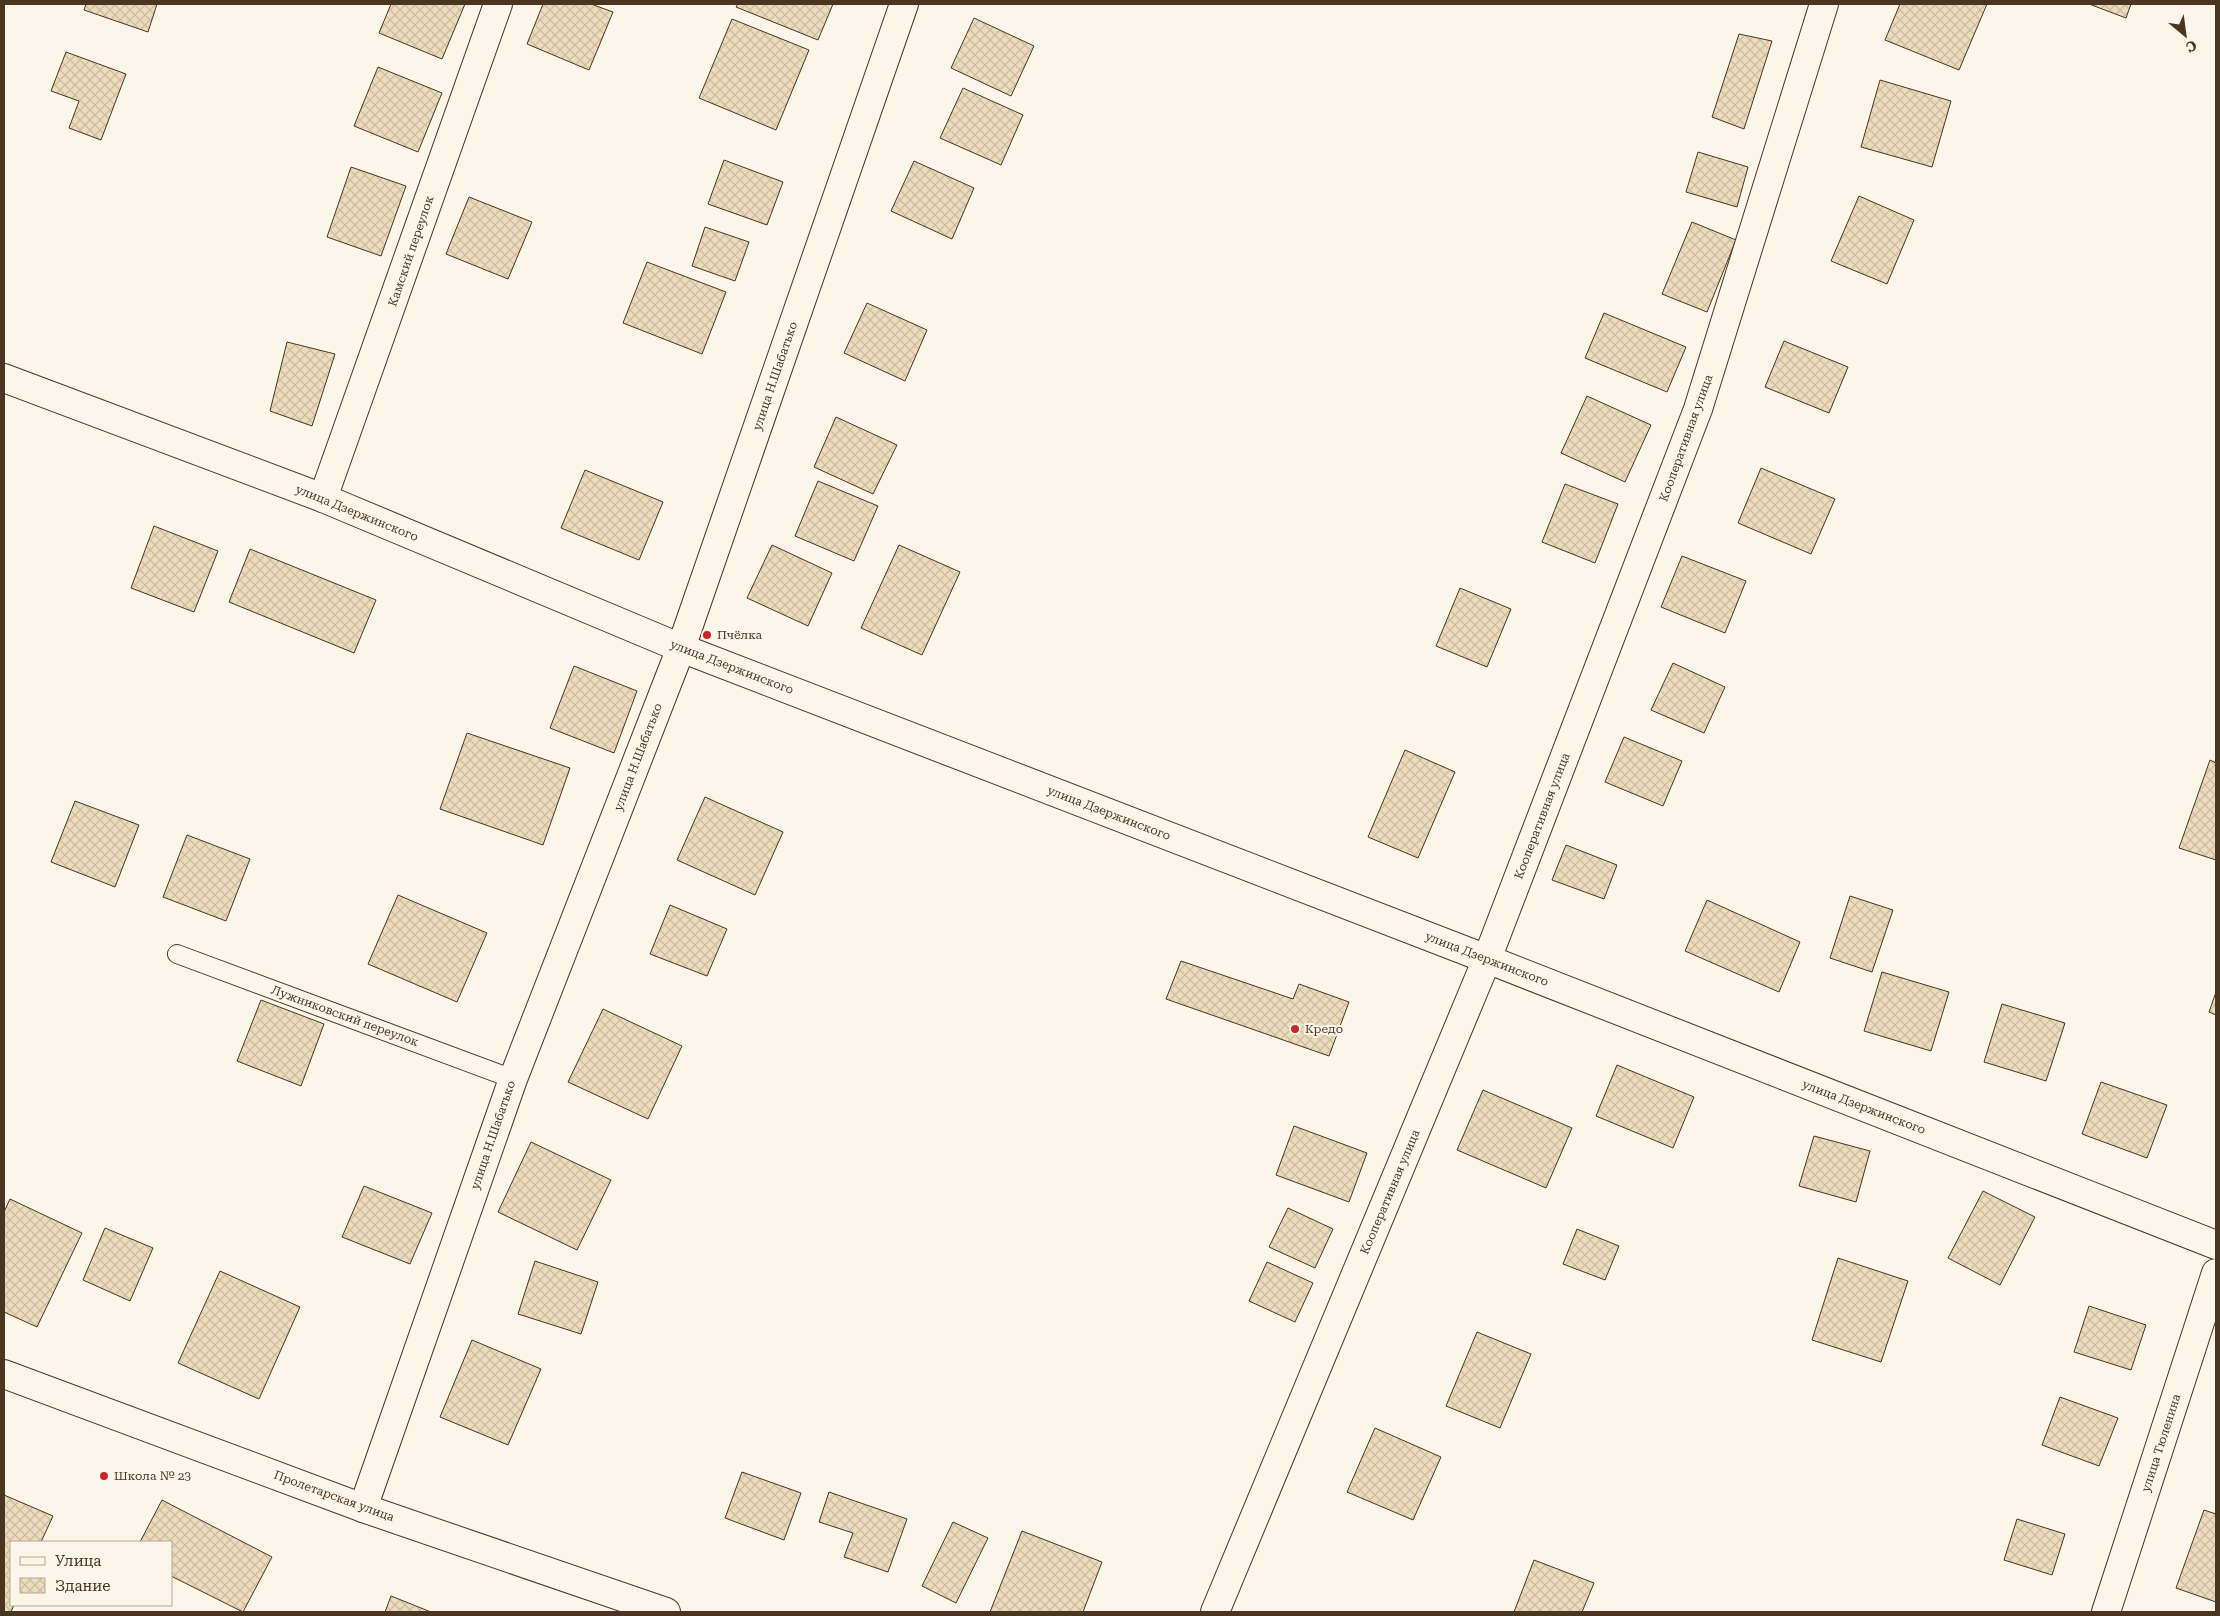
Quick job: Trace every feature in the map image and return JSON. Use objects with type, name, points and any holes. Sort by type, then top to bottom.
[{"type":"street","name":"Камский переулок","points":[[323,498],[498,4]]},
{"type":"street","name":"улица Н.Шабатько","points":[[363,1508],[513,1079],[681,648],[904,4]]},
{"type":"street","name":"Кооперативная улица","points":[[1215,1612],[1487,959],[1698,409],[1824,4]]},
{"type":"street","name":"улица Дзержинского","points":[[4,378],[323,498],[681,648],[1487,959],[2216,1245]]},
{"type":"street","name":"улица Тюленина","points":[[2106,1612],[2216,1273]]},
{"type":"street","name":"Пролетарская улица","points":[[4,1374],[363,1508],[666,1612]]},
{"type":"lane","name":"Лужниковский переулок","points":[[177,954],[513,1079]]},
{"type":"building","points":[[86,4],[157,4],[148,32],[84,10]]},
{"type":"building","points":[[391,4],[465,4],[442,59],[379,33]]},
{"type":"building","points":[[543,4],[591,4],[613,12],[589,70],[527,44]]},
{"type":"building","points":[[738,4],[833,4],[818,40],[736,7]]},
{"type":"building","points":[[1900,4],[1987,4],[1959,70],[1885,40]]},
{"type":"building","points":[[2089,4],[2131,4],[2126,18]]},
{"type":"building","points":[[974,18],[1034,46],[1011,96],[951,68]]},
{"type":"building","points":[[732,19],[809,50],[776,130],[699,98]]},
{"type":"building","points":[[1739,34],[1772,41],[1744,129],[1712,117]]},
{"type":"building","points":[[66,52],[126,74],[101,140],[69,128],[79,101],[51,91]]},
{"type":"building","points":[[378,67],[442,93],[418,152],[354,126]]},
{"type":"building","points":[[1880,80],[1951,101],[1932,167],[1861,147]]},
{"type":"building","points":[[963,88],[1023,115],[1001,165],[940,138]]},
{"type":"building","points":[[1698,152],[1748,167],[1737,207],[1686,192]]},
{"type":"building","points":[[724,160],[783,182],[767,225],[708,204]]},
{"type":"building","points":[[914,161],[974,188],[952,239],[891,211]]},
{"type":"building","points":[[351,167],[406,186],[381,256],[327,237]]},
{"type":"building","points":[[1859,196],[1914,220],[1887,284],[1831,261]]},
{"type":"building","points":[[469,197],[532,222],[508,279],[446,254]]},
{"type":"building","points":[[1692,222],[1736,240],[1707,312],[1662,294]]},
{"type":"building","points":[[705,227],[749,242],[735,281],[692,266]]},
{"type":"building","points":[[647,262],[726,292],[702,354],[623,323]]},
{"type":"building","points":[[867,303],[927,330],[905,381],[844,353]]},
{"type":"building","points":[[1604,313],[1686,347],[1667,392],[1585,358]]},
{"type":"building","points":[[1784,341],[1848,367],[1829,413],[1765,387]]},
{"type":"building","points":[[287,342],[335,354],[312,426],[270,411]]},
{"type":"building","points":[[1587,396],[1651,425],[1625,482],[1561,453]]},
{"type":"building","points":[[836,417],[897,445],[873,494],[814,467]]},
{"type":"building","points":[[1761,468],[1835,499],[1811,554],[1738,523]]},
{"type":"building","points":[[585,470],[663,502],[639,560],[561,528]]},
{"type":"building","points":[[818,481],[878,506],[854,561],[795,536]]},
{"type":"building","points":[[1565,484],[1618,504],[1595,563],[1542,542]]},
{"type":"building","points":[[154,526],[218,551],[194,612],[131,588]]},
{"type":"building","points":[[772,545],[832,573],[808,626],[747,598]]},
{"type":"building","points":[[899,545],[960,572],[922,655],[861,628]]},
{"type":"building","points":[[250,549],[376,600],[354,653],[229,602]]},
{"type":"building","points":[[1682,556],[1746,581],[1725,633],[1661,607]]},
{"type":"building","points":[[1460,588],[1511,609],[1487,667],[1436,646]]},
{"type":"building","points":[[1673,663],[1725,687],[1704,733],[1651,710]]},
{"type":"building","points":[[574,666],[637,691],[614,753],[550,728]]},
{"type":"building","points":[[467,733],[570,768],[543,845],[440,809]]},
{"type":"building","points":[[1624,737],[1682,761],[1663,806],[1605,782]]},
{"type":"building","points":[[1405,750],[1455,772],[1418,858],[1368,837]]},
{"type":"building","points":[[2210,760],[2216,763],[2216,860],[2179,848]]},
{"type":"building","points":[[705,797],[783,832],[755,895],[677,860]]},
{"type":"building","points":[[75,801],[139,825],[115,887],[51,862]]},
{"type":"building","points":[[187,835],[250,859],[226,921],[163,897]]},
{"type":"building","points":[[1566,845],[1617,865],[1604,899],[1552,880]]},
{"type":"building","points":[[398,895],[487,933],[457,1002],[368,964]]},
{"type":"building","points":[[1850,896],[1893,910],[1872,972],[1830,958]]},
{"type":"building","points":[[1707,900],[1800,942],[1779,992],[1685,951]]},
{"type":"building","points":[[670,905],[727,929],[707,976],[650,954]]},
{"type":"building","name":"Кредо","points":[[1181,961],[1293,999],[1299,984],[1349,1002],[1329,1056],[1166,999]]},
{"type":"building","points":[[1882,972],[1949,992],[1931,1051],[1864,1031]]},
{"type":"building","points":[[2216,992],[2216,1015],[2209,1012]]},
{"type":"building","points":[[261,1000],[324,1024],[301,1086],[237,1061]]},
{"type":"building","points":[[2002,1004],[2065,1023],[2046,1081],[1984,1062]]},
{"type":"building","points":[[603,1009],[682,1046],[648,1119],[568,1082]]},
{"type":"building","points":[[1617,1065],[1694,1097],[1673,1148],[1596,1116]]},
{"type":"building","points":[[2101,1082],[2167,1105],[2147,1158],[2082,1134]]},
{"type":"building","points":[[1483,1090],[1572,1128],[1546,1188],[1457,1150]]},
{"type":"building","points":[[1294,1126],[1367,1153],[1349,1202],[1276,1175]]},
{"type":"building","points":[[1814,1136],[1870,1151],[1856,1202],[1799,1186]]},
{"type":"building","points":[[531,1142],[611,1180],[577,1250],[498,1212]]},
{"type":"building","points":[[364,1186],[432,1213],[410,1264],[342,1237]]},
{"type":"building","points":[[1983,1191],[2035,1217],[2000,1285],[1948,1258]]},
{"type":"building","points":[[10,1199],[82,1233],[37,1327],[4,1312],[4,1212]]},
{"type":"building","points":[[1288,1208],[1333,1229],[1315,1268],[1269,1247]]},
{"type":"building","points":[[105,1228],[153,1248],[130,1301],[83,1280]]},
{"type":"building","points":[[1577,1229],[1619,1246],[1605,1280],[1563,1264]]},
{"type":"building","points":[[1838,1258],[1908,1281],[1881,1362],[1812,1340]]},
{"type":"building","points":[[535,1261],[598,1282],[581,1334],[518,1314]]},
{"type":"building","points":[[1267,1262],[1313,1283],[1295,1322],[1249,1301]]},
{"type":"building","points":[[220,1271],[300,1307],[259,1399],[178,1363]]},
{"type":"building","points":[[2089,1306],[2146,1325],[2131,1370],[2074,1352]]},
{"type":"building","points":[[1477,1332],[1531,1354],[1500,1428],[1446,1406]]},
{"type":"building","points":[[472,1340],[541,1369],[508,1445],[440,1417]]},
{"type":"building","points":[[2060,1397],[2118,1418],[2099,1466],[2042,1445]]},
{"type":"building","points":[[1375,1428],[1441,1457],[1413,1520],[1347,1492]]},
{"type":"building","points":[[742,1472],[801,1493],[784,1540],[725,1518]]},
{"type":"building","points":[[829,1492],[907,1519],[888,1572],[844,1557],[853,1533],[819,1522]]},
{"type":"building","points":[[4,1495],[53,1516],[41,1541],[10,1541],[10,1606],[14,1606],[11,1612],[4,1612]]},
{"type":"building","points":[[162,1500],[272,1557],[243,1612],[172,1576],[172,1541],[141,1541]]},
{"type":"building","points":[[2204,1510],[2216,1514],[2216,1602],[2176,1588]]},
{"type":"building","points":[[2017,1519],[2065,1534],[2052,1575],[2004,1560]]},
{"type":"building","points":[[953,1522],[988,1538],[956,1603],[922,1586]]},
{"type":"building","points":[[1022,1531],[1102,1562],[1083,1612],[990,1612]]},
{"type":"building","points":[[1534,1560],[1594,1583],[1582,1612],[1514,1612]]},
{"type":"building","points":[[391,1596],[431,1612],[385,1612]]},
{"type":"place","name":"Пчёлка","points":[[707,635]]},
{"type":"place","name":"Кредо","points":[[1295,1029]]},
{"type":"place","name":"Школа № 23","points":[[104,1476]]}]
